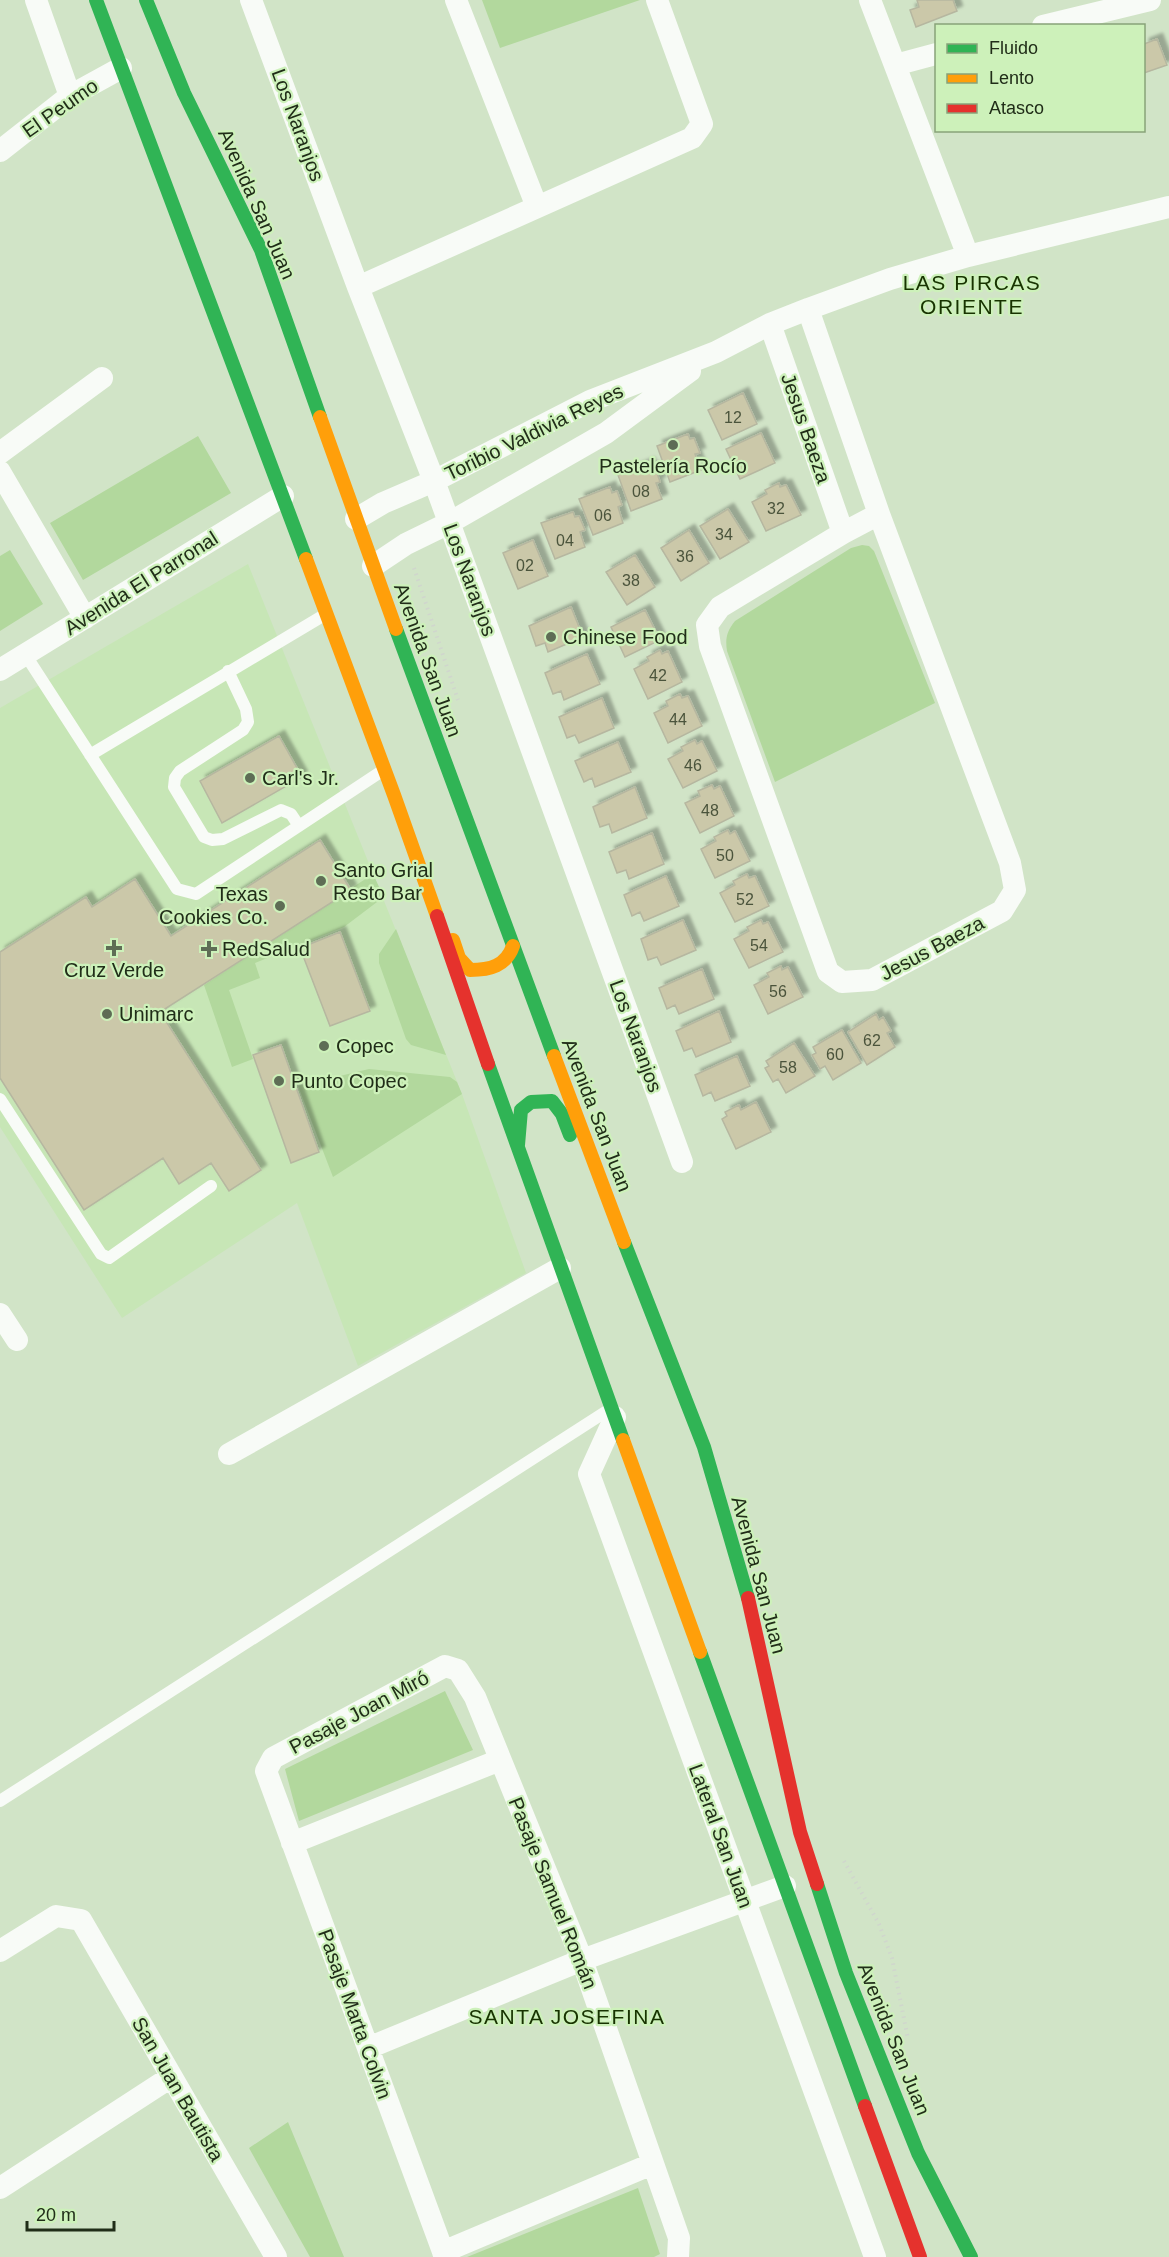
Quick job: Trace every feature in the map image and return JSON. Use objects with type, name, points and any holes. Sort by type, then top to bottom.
[{"type":"main road","points":[[96,0],[394,795],[560,1268],[920,2257]]},
{"type":"main road","name":"Avenida San Juan","points":[[146,0],[184,93],[261,250],[373,566],[513,946],[652,1316],[704,1447],[741,1570],[800,1832],[846,1973],[918,2153],[971,2257]]},
{"type":"main road","points":[[394,795],[417,830],[459,958],[470,970],[486,971],[502,964],[511,955],[513,946]]},
{"type":"main road","points":[[518,1145],[520,1112],[527,1103],[536,1099],[552,1101],[562,1114],[626,1274],[652,1316]]},
{"type":"street","points":[[36,0],[70,96]]},
{"type":"street","name":"Los Naranjos","points":[[251,0],[358,287],[434,481],[682,1162]]},
{"type":"street","points":[[456,0],[537,207]]},
{"type":"street","points":[[358,287],[692,138],[702,124],[657,0]]},
{"type":"street","points":[[870,0],[968,256]]},
{"type":"street","points":[[1047,24],[1076,8],[1150,0]]},
{"type":"street","points":[[895,65],[935,54]]},
{"type":"street","name":"El Peumo","points":[[0,151],[70,96],[122,68]]},
{"type":"street","name":"Toribio Valdivia Reyes","points":[[356,519],[383,502],[434,481],[591,401],[716,352],[770,324],[808,309],[890,279],[968,256],[1169,207]]},
{"type":"street","name":"Jesus Baeza","points":[[808,309],[879,514],[1010,863],[1015,890],[1002,911],[873,980],[843,982],[828,972],[710,646],[707,625],[720,607],[879,514]]},
{"type":"street","name":"Jesus Baeza","points":[[770,324],[843,533]]},
{"type":"street","name":"Toribio Valdivia Reyes","points":[[373,566],[406,544],[449,524],[606,433],[716,352]]},
{"type":"street","points":[[0,453],[102,378]]},
{"type":"street","points":[[0,472],[85,618]]},
{"type":"street","name":"Avenida El Parronal","points":[[0,670],[283,496]]},
{"type":"street","points":[[229,1454],[560,1268]]},
{"type":"street","points":[[0,1314],[17,1340]]},
{"type":"street","name":"Lateral San Juan","points":[[613,1412],[589,1474],[875,2257]]},
{"type":"street","name":"Pasaje Joan Miró","points":[[266,1771],[273,1758],[445,1666],[458,1670]]},
{"type":"street","name":"Pasaje Samuel Román","points":[[458,1670],[475,1697],[582,1960],[679,2238],[678,2257]]},
{"type":"street","points":[[292,1843],[501,1760]]},
{"type":"street","name":"Pasaje Marta Colvin","points":[[266,1771],[443,2254]]},
{"type":"street","points":[[368,2048],[582,1960],[785,1886]]},
{"type":"street","name":"San Juan Bautista","points":[[0,1951],[56,1916],[81,1920],[274,2256]]},
{"type":"street","points":[[0,2188],[171,2077]]},
{"type":"street","points":[[443,2254],[652,2164]]},
{"type":"lane","points":[[90,755],[326,614]]},
{"type":"lane","points":[[25,654],[177,889],[196,894],[383,770]]},
{"type":"lane","points":[[228,671],[246,709],[248,722],[243,730],[180,771],[175,778],[174,787],[204,837],[212,840],[222,839],[281,810],[291,814],[299,826]]},
{"type":"lane","points":[[0,1099],[101,1254],[109,1258],[211,1186]]},
{"type":"lane","points":[[0,1801],[613,1412]]},
{"type":"shaded area","points":[[482,0],[640,0],[500,48]]},
{"type":"shaded area","points":[[198,436],[231,493],[83,580],[50,523]]},
{"type":"shaded area","points":[[869,546],[874,551],[935,703],[775,782],[727,651],[728,631],[735,621],[851,548]]},
{"type":"shaded area","points":[[10,550],[43,604],[0,631],[0,556]]},
{"type":"shaded area","points":[[248,564],[462,1094],[526,1273],[358,1366],[297,1203],[122,1318],[0,1127],[0,708]]},
{"type":"shaded area","points":[[373,874],[381,891],[386,893],[385,896],[344,927],[255,963],[260,978],[229,990],[253,1059],[232,1067],[204,985]]},
{"type":"shaded area","points":[[396,929],[446,1055],[411,1045],[406,1039],[379,963],[379,954]]},
{"type":"shaded area","points":[[369,1069],[450,1077],[457,1082],[462,1094],[333,1177],[298,1086]]},
{"type":"shaded area","points":[[445,1691],[473,1750],[299,1821],[285,1769]]},
{"type":"shaded area","points":[[288,2122],[344,2257],[310,2257],[249,2148]]},
{"type":"shaded area","points":[[638,2188],[660,2254],[654,2257],[467,2257]]},
{"type":"building","points":[[917,0],[953,0],[957,11],[916,27],[910,10],[919,7]]},
{"type":"building","points":[[1157,39],[1167,65],[1145,73],[1145,44]]},
{"type":"building","points":[[743,393],[757,424],[722,440],[708,410]]},
{"type":"building","points":[[761,433],[775,463],[740,479],[726,449]]},
{"type":"building","points":[[688,434],[690,439],[694,438],[700,453],[695,454],[701,470],[670,482],[657,446]]},
{"type":"building","points":[[649,463],[651,468],[655,467],[660,482],[656,483],[662,499],[631,511],[618,475]]},
{"type":"building","points":[[779,483],[780,487],[786,485],[801,515],[766,531],[752,502],[767,494],[765,490]]},
{"type":"building","points":[[610,487],[612,493],[617,491],[622,505],[618,507],[623,523],[593,535],[579,499]]},
{"type":"building","points":[[728,509],[749,542],[720,559],[700,526]]},
{"type":"building","points":[[573,512],[575,517],[579,516],[585,530],[580,532],[585,547],[555,559],[541,523]]},
{"type":"building","points":[[689,530],[709,563],[681,581],[661,548]]},
{"type":"building","points":[[533,540],[548,576],[518,589],[503,553]]},
{"type":"building","points":[[635,555],[655,587],[627,605],[606,572]]},
{"type":"building","points":[[571,607],[583,637],[548,652],[545,643],[536,646],[529,626]]},
{"type":"building","points":[[645,610],[660,640],[625,657],[611,627]]},
{"type":"building","points":[[660,650],[662,654],[668,651],[682,682],[648,699],[634,669],[649,661],[647,657]]},
{"type":"building","points":[[587,654],[600,684],[564,700],[561,691],[553,694],[545,673]]},
{"type":"building","points":[[680,694],[682,698],[688,696],[702,726],[668,743],[654,713],[668,706],[666,701]]},
{"type":"building","points":[[602,698],[614,728],[579,743],[575,735],[567,738],[559,717]]},
{"type":"building","points":[[279,736],[302,777],[222,823],[200,781]]},
{"type":"building","points":[[695,740],[697,744],[702,741],[717,771],[683,788],[668,759],[683,751],[681,747]]},
{"type":"building","points":[[618,742],[631,772],[595,787],[592,778],[584,782],[575,761]]},
{"type":"building","points":[[712,785],[714,789],[720,786],[734,816],[700,833],[685,803],[700,796],[698,791]]},
{"type":"building","points":[[635,787],[647,818],[612,833],[609,824],[600,827],[593,807]]},
{"type":"building","points":[[728,830],[730,834],[735,831],[750,861],[715,878],[701,849],[716,841],[714,837]]},
{"type":"building","points":[[652,833],[664,864],[629,879],[626,870],[617,873],[609,852]]},
{"type":"building","points":[[320,840],[351,890],[160,1012],[261,1170],[229,1191],[211,1163],[179,1184],[163,1158],[84,1210],[0,1078],[0,952],[86,897],[92,907],[135,879],[171,936]]},
{"type":"building","points":[[747,874],[749,878],[755,876],[769,906],[735,922],[720,893],[735,885],[733,881]]},
{"type":"building","points":[[666,876],[679,906],[644,921],[640,912],[632,916],[624,895]]},
{"type":"building","points":[[683,920],[696,950],[661,965],[657,957],[648,960],[641,939]]},
{"type":"building","points":[[761,920],[763,924],[768,922],[783,952],[749,968],[734,939],[749,931],[747,927]]},
{"type":"building","points":[[340,932],[370,1011],[330,1026],[300,948]]},
{"type":"building","points":[[781,966],[782,970],[788,967],[803,997],[768,1014],[754,985],[769,977],[767,973]]},
{"type":"building","points":[[702,969],[714,999],[679,1014],[675,1005],[667,1009],[659,988]]},
{"type":"building","points":[[719,1011],[731,1042],[696,1057],[692,1048],[684,1051],[676,1031]]},
{"type":"building","points":[[876,1014],[879,1020],[883,1017],[891,1031],[887,1033],[895,1047],[867,1065],[848,1032]]},
{"type":"building","points":[[842,1030],[861,1063],[833,1080],[825,1066],[820,1069],[812,1055],[816,1053],[813,1047]]},
{"type":"building","points":[[794,1043],[815,1076],[786,1093],[778,1079],[773,1082],[765,1068],[769,1066],[766,1061]]},
{"type":"building","points":[[281,1045],[319,1152],[291,1163],[253,1055]]},
{"type":"building","points":[[737,1056],[750,1086],[715,1101],[711,1092],[703,1096],[695,1075]]},
{"type":"building","points":[[756,1102],[771,1132],[736,1149],[722,1119],[727,1116],[725,1112],[739,1105],[741,1110]]},
{"type":"traffic: fast","points":[[96,0],[306,559]]},
{"type":"traffic: fast","points":[[146,0],[184,93],[261,250],[320,417]]},
{"type":"traffic: fast","points":[[396,629],[554,1056]]},
{"type":"traffic: fast","points":[[488,1064],[623,1440]]},
{"type":"traffic: fast","points":[[518,1145],[521,1110],[531,1102],[552,1101],[562,1114],[570,1135]]},
{"type":"traffic: fast","points":[[624,1242],[704,1447],[748,1598]]},
{"type":"traffic: fast","points":[[700,1652],[865,2106]]},
{"type":"traffic: fast","points":[[817,1884],[846,1973],[918,2153],[971,2257]]},
{"type":"traffic: slow","points":[[320,417],[396,629]]},
{"type":"traffic: slow","points":[[306,559],[437,916]]},
{"type":"traffic: slow","points":[[453,940],[459,958],[470,970],[496,966],[506,958],[513,946]]},
{"type":"traffic: slow","points":[[554,1056],[624,1242]]},
{"type":"traffic: slow","points":[[623,1440],[700,1652]]},
{"type":"traffic: jam","points":[[437,916],[488,1064]]},
{"type":"traffic: jam","points":[[748,1598],[800,1832],[817,1884]]},
{"type":"traffic: jam","points":[[865,2106],[920,2257]]},
{"type":"place","name":"Pastelería Rocío","points":[[673,445]]},
{"type":"place","name":"Chinese Food","points":[[551,637]]},
{"type":"place","name":"Carl's Jr.","points":[[250,778]]},
{"type":"place","name":"Santo Grial Resto Bar","points":[[321,881]]},
{"type":"place","name":"Texas Cookies Co.","points":[[280,906]]},
{"type":"place","name":"Cruz Verde","points":[[114,948]]},
{"type":"place","name":"RedSalud","points":[[209,949]]},
{"type":"place","name":"Unimarc","points":[[107,1014]]},
{"type":"place","name":"Copec","points":[[324,1046]]},
{"type":"place","name":"Punto Copec","points":[[279,1081]]},
{"type":"district","name":"LAS PIRCAS ORIENTE","points":[[972,295]]},
{"type":"district","name":"SANTA JOSEFINA","points":[[567,2017]]}]
